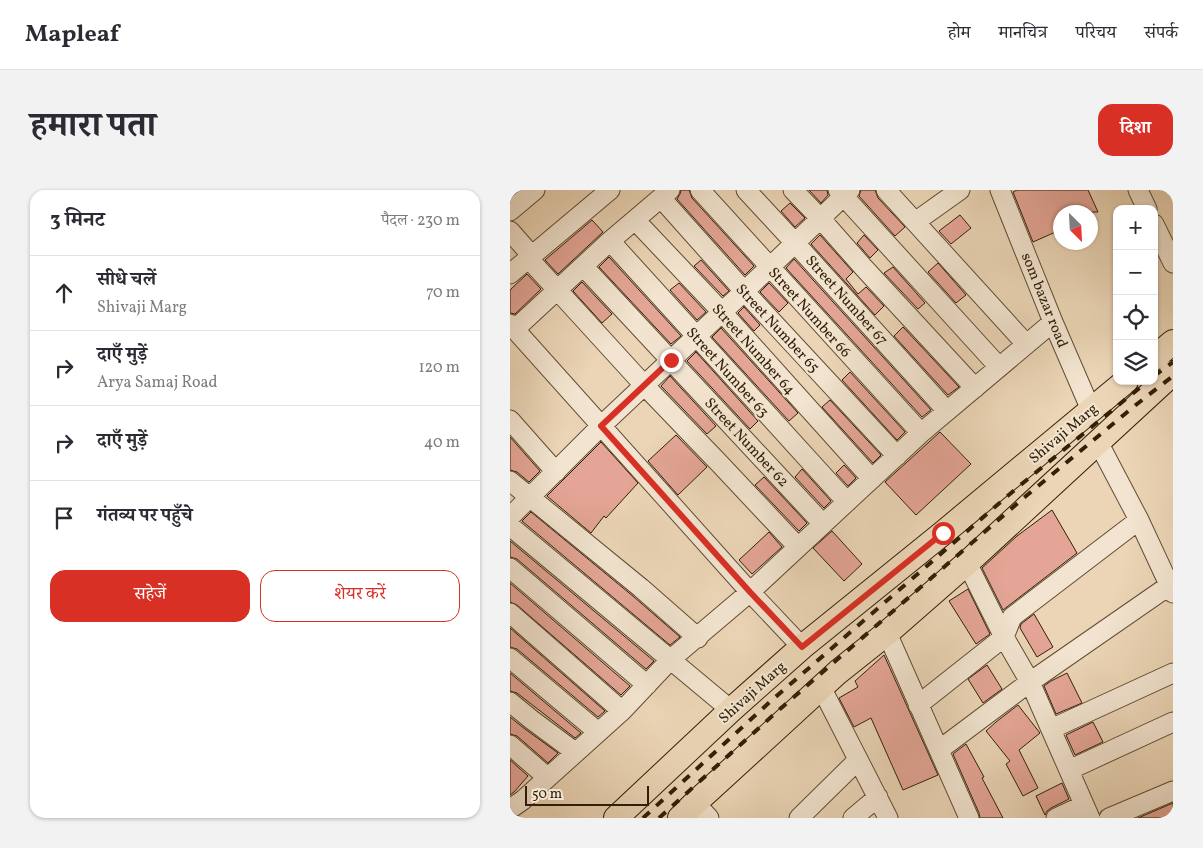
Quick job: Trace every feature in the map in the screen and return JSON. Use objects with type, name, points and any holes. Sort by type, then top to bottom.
[{"type":"main road","points":[[1158,355],[1173,342]]},
{"type":"main road","name":"Shivaji Marg","points":[[695,813],[838,672],[887,633],[967,563],[1173,373]]},
{"type":"main road","name":"Shivaji Marg","points":[[616,818],[731,710],[802,647],[1121,385]]},
{"type":"street","points":[[510,211],[534,190]]},
{"type":"street","points":[[510,274],[610,190]]},
{"type":"street","name":"Street Number 66","points":[[700,190],[921,433]]},
{"type":"street","name":"Street Number 67","points":[[746,190],[947,411]]},
{"type":"street","points":[[793,190],[975,388]]},
{"type":"street","points":[[886,190],[1026,344]]},
{"type":"street","points":[[915,222],[960,190]]},
{"type":"street","name":"som bazar road","points":[[1000,190],[1091,410]]},
{"type":"street","points":[[1138,190],[1145,205]]},
{"type":"street","points":[[510,518],[601,426],[770,268],[844,192],[999,367]]},
{"type":"street","points":[[666,194],[610,241],[558,290],[512,326],[750,592],[802,647]]},
{"type":"street","name":"Street Number 65","points":[[666,194],[744,291],[897,456]]},
{"type":"street","name":"Street Number 64","points":[[635,220],[722,312],[872,479]]},
{"type":"street","points":[[510,231],[558,290],[644,385],[798,547]]},
{"type":"street","points":[[1158,232],[1173,263]]},
{"type":"street","name":"Street Number 63","points":[[610,241],[847,502]]},
{"type":"street","name":"Street Number 62","points":[[583,266],[823,524]]},
{"type":"street","points":[[514,799],[546,777],[622,711],[671,659],[750,592],[921,433],[1053,322]]},
{"type":"street","points":[[510,420],[556,472]]},
{"type":"street","points":[[939,750],[1030,682],[1171,589],[1098,442]]},
{"type":"street","points":[[510,481],[641,588],[698,638]]},
{"type":"street","points":[[918,705],[1004,636],[1012,617],[1138,520]]},
{"type":"street","points":[[510,526],[731,710]]},
{"type":"street","points":[[967,563],[1030,682],[1087,812],[1056,818]]},
{"type":"street","points":[[510,568],[647,686]]},
{"type":"street","points":[[510,613],[622,711]]},
{"type":"street","points":[[887,633],[970,818]]},
{"type":"street","points":[[510,658],[598,732]]},
{"type":"street","points":[[1051,730],[1173,673]]},
{"type":"street","points":[[821,688],[888,818]]},
{"type":"street","points":[[510,702],[575,752]]},
{"type":"street","points":[[1069,770],[1173,722]]},
{"type":"street","points":[[510,745],[546,777]]},
{"type":"street","points":[[799,818],[858,760]]},
{"type":"street","points":[[1109,818],[1173,790]]},
{"type":"street","points":[[853,818],[878,797]]},
{"type":"building","points":[[681,190],[689,190],[692,198],[754,266],[745,275],[677,199]]},
{"type":"building","points":[[809,190],[827,190],[828,195],[821,203]]},
{"type":"building","points":[[861,190],[875,190],[878,198],[905,227],[895,236],[859,196]]},
{"type":"building","points":[[1017,190],[1088,190],[1095,205],[1053,205],[1053,233],[1033,242],[1013,192]]},
{"type":"building","points":[[790,203],[805,218],[795,227],[781,211]]},
{"type":"building","points":[[960,215],[971,228],[951,244],[939,231]]},
{"type":"building","points":[[592,220],[603,232],[558,274],[545,260]]},
{"type":"building","points":[[820,235],[853,272],[846,279],[858,294],[866,287],[884,306],[875,315],[811,244]]},
{"type":"building","points":[[864,235],[878,250],[870,258],[857,243]]},
{"type":"building","points":[[609,257],[681,336],[671,344],[599,267]]},
{"type":"building","points":[[794,259],[931,410],[922,417],[786,268]]},
{"type":"building","points":[[701,260],[729,291],[723,296],[694,266]]},
{"type":"building","points":[[938,263],[966,295],[956,303],[928,272]]},
{"type":"building","points":[[893,267],[925,303],[918,309],[884,273]]},
{"type":"building","points":[[527,274],[541,289],[515,314],[510,313],[510,290]]},
{"type":"building","points":[[582,282],[612,314],[602,323],[573,291]]},
{"type":"building","points":[[679,283],[706,312],[697,320],[670,290]]},
{"type":"building","points":[[769,283],[788,303],[779,312],[760,292]]},
{"type":"building","points":[[744,307],[760,325],[754,331],[738,313]]},
{"type":"building","points":[[903,327],[959,387],[948,395],[894,336]]},
{"type":"building","points":[[721,328],[798,413],[789,421],[712,337]]},
{"type":"building","points":[[696,352],[758,421],[750,429],[687,361]]},
{"type":"building","points":[[850,372],[905,432],[897,440],[842,380]]},
{"type":"building","points":[[670,376],[716,426],[707,434],[661,386]]},
{"type":"building","points":[[830,400],[881,455],[873,463],[822,407]]},
{"type":"building","points":[[940,432],[971,464],[916,515],[885,482]]},
{"type":"building","points":[[676,435],[707,467],[678,495],[648,461]]},
{"type":"building","points":[[510,437],[540,471],[529,482],[517,472],[510,470]]},
{"type":"building","points":[[601,442],[638,483],[606,518],[604,516],[591,533],[547,496]]},
{"type":"building","points":[[844,465],[856,478],[848,486],[836,473]]},
{"type":"building","points":[[802,469],[831,501],[824,508],[795,477]]},
{"type":"building","points":[[764,477],[807,523],[799,531],[755,485]]},
{"type":"building","points":[[1052,510],[1077,553],[1003,610],[982,568],[1017,536]]},
{"type":"building","points":[[531,512],[680,637],[670,645],[522,521]]},
{"type":"building","points":[[832,531],[862,564],[844,581],[813,548]]},
{"type":"building","points":[[769,532],[782,547],[752,574],[739,560]]},
{"type":"building","points":[[510,541],[654,661],[646,669],[517,559],[510,557]]},
{"type":"building","points":[[510,583],[630,686],[621,695],[517,605],[510,602]]},
{"type":"building","points":[[968,589],[990,634],[976,644],[949,601]]},
{"type":"building","points":[[1034,614],[1053,647],[1037,657],[1020,628],[1021,624]]},
{"type":"building","points":[[510,628],[605,711],[598,717],[517,649],[510,647]]},
{"type":"building","points":[[884,655],[938,775],[903,790],[871,718],[854,727],[839,698],[858,687],[855,681]]},
{"type":"building","points":[[987,665],[1002,689],[983,703],[968,679]]},
{"type":"building","points":[[510,673],[581,733],[575,738],[517,693],[510,691]]},
{"type":"building","points":[[1067,673],[1082,703],[1056,714],[1044,686]]},
{"type":"building","points":[[1018,705],[1040,733],[1019,750],[1038,788],[1023,796],[1006,764],[1010,761],[986,731]]},
{"type":"building","points":[[510,717],[558,753],[548,763],[517,736],[510,734]]},
{"type":"building","points":[[1093,722],[1103,742],[1075,755],[1066,735]]},
{"type":"building","points":[[966,744],[1003,818],[980,818],[953,754]]},
{"type":"building","points":[[510,760],[528,776],[510,795]]},
{"type":"building","points":[[1062,783],[1069,799],[1051,808],[1045,815],[1036,796]]},
{"type":"building","points":[[1173,803],[1173,818],[1138,818]]},
{"type":"railway","points":[[1158,373],[1173,362]]},
{"type":"railway","points":[[659,818],[780,709],[1026,496],[1173,376]]},
{"type":"railway","points":[[643,818],[772,700],[1018,487],[1143,385]]},
{"type":"route","points":[[671,360],[601,426],[802,647],[943,533]]}]
